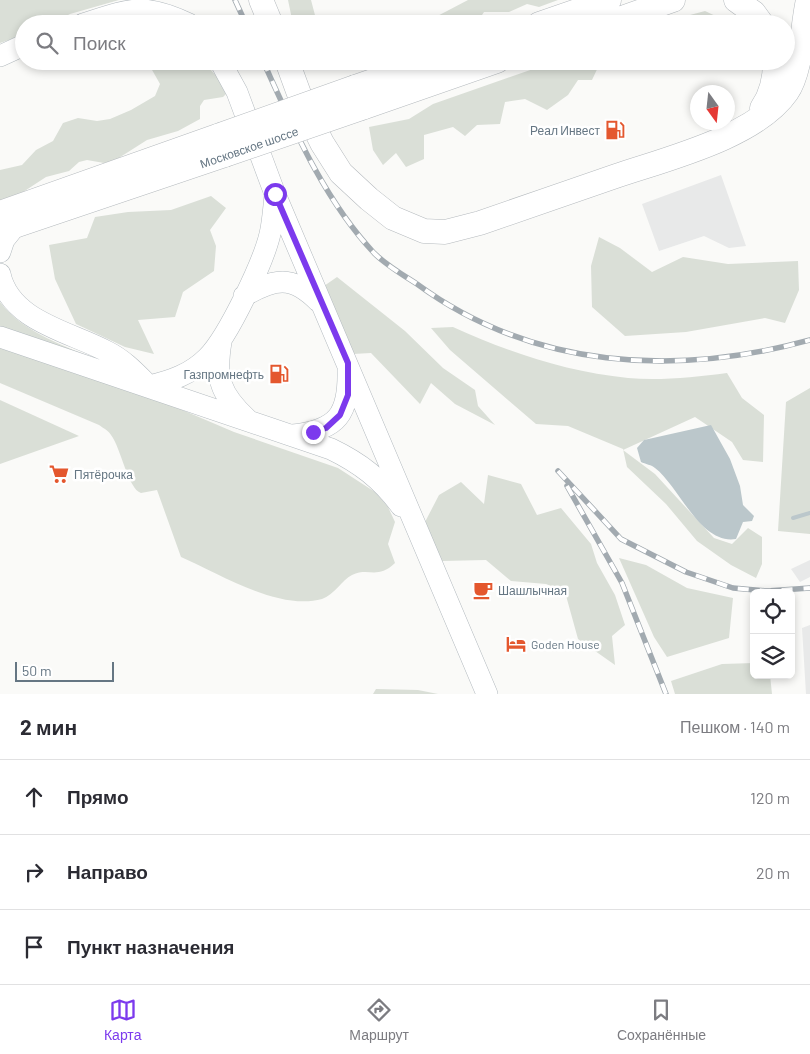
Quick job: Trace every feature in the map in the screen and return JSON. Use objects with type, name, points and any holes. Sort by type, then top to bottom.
[{"type":"main road","points":[[261,0],[267,15]]},
{"type":"main road","points":[[280,0],[281,15]]},
{"type":"main road","points":[[565,15],[609,0]]},
{"type":"main road","points":[[631,15],[665,3],[685,0]]},
{"type":"main road","points":[[736,0],[755,15]]},
{"type":"main road","points":[[291,70],[310,118],[341,173],[393,218],[424,231],[445,232],[480,223],[718,141],[753,121],[776,105],[788,90],[795,71],[808,0]]},
{"type":"main road","points":[[111,15],[124,11],[144,9],[164,12],[170,15]]},
{"type":"main road","points":[[0,56],[15,49]]},
{"type":"main road","points":[[225,70],[237,92],[275,194],[487,694]]},
{"type":"main road","name":"Московское шоссе","points":[[358,98],[412,70]]},
{"type":"main road","name":"Московское шоссе","points":[[5,223],[358,98],[463,70]]},
{"type":"main road","points":[[753,121],[768,100],[774,81],[775,70]]},
{"type":"main road","points":[[150,386],[174,380],[191,371],[207,359],[221,342],[264,252],[271,229],[275,194]]},
{"type":"main road","points":[[0,252],[4,240],[5,223]]},
{"type":"main road","points":[[0,274],[2,283],[10,296],[26,312],[49,326],[109,352],[131,367],[150,386]]},
{"type":"main road","points":[[244,296],[262,285],[280,281],[294,283],[307,290],[322,305]]},
{"type":"main road","points":[[0,337],[150,386],[330,449],[357,462],[387,488],[414,524]]},
{"type":"main road","points":[[221,342],[218,362],[223,392],[232,405],[249,421]]},
{"type":"main road","points":[[288,435],[313,432],[326,428],[340,415],[348,395],[348,363]]},
{"type":"shaded area","points":[[0,0],[119,0],[68,15],[15,15],[15,38],[0,43]]},
{"type":"shaded area","points":[[288,0],[311,0],[315,15],[291,15]]},
{"type":"shaded area","points":[[468,0],[558,0],[539,7],[527,4],[509,12],[484,12],[482,15],[439,15]]},
{"type":"shaded area","points":[[705,11],[714,15],[690,15]]},
{"type":"shaded area","points":[[152,70],[211,70],[218,78],[226,94],[223,97],[204,100],[200,106],[200,119],[178,131],[147,140],[114,161],[104,163],[87,160],[79,162],[69,171],[46,177],[17,196],[0,201],[0,170],[22,165],[36,150],[53,141],[63,123],[78,118],[97,121],[110,119],[131,110],[155,96],[160,84]]},
{"type":"shaded area","points":[[530,70],[597,70],[592,80],[578,80],[568,95],[547,110],[525,99],[505,102],[500,124],[477,125],[465,136],[453,127],[424,135],[424,159],[406,167],[396,153],[383,165],[373,150],[369,127],[409,119],[433,104]]},
{"type":"shaded area","points":[[721,175],[746,246],[729,248],[704,236],[659,251],[642,204]]},
{"type":"shaded area","points":[[211,196],[226,208],[210,230],[216,246],[214,271],[183,292],[175,317],[138,320],[154,354],[125,347],[76,324],[55,279],[49,245],[87,238],[95,217],[128,212],[171,210]]},
{"type":"shaded area","points":[[599,237],[620,248],[652,272],[683,257],[728,264],[798,261],[799,290],[785,323],[765,318],[686,332],[625,336],[592,307],[591,266]]},
{"type":"shaded area","points":[[337,277],[405,331],[443,368],[475,390],[478,406],[495,425],[455,404],[431,383],[420,404],[371,353],[353,354],[324,286]]},
{"type":"shaded area","points":[[0,302],[21,323],[34,331],[102,362],[0,329]]},
{"type":"shaded area","points":[[453,327],[495,345],[538,360],[605,375],[665,379],[727,373],[742,398],[764,415],[763,462],[743,460],[732,442],[695,417],[623,450],[568,426],[536,424],[450,350],[431,328]]},
{"type":"shaded area","points":[[0,346],[180,409],[234,432],[338,468],[375,492],[388,507],[395,522],[388,544],[395,563],[383,571],[363,572],[352,575],[326,597],[305,601],[287,600],[250,589],[181,557],[157,490],[141,493],[136,490],[110,433],[99,425],[0,383]]},
{"type":"shaded area","points":[[810,388],[810,534],[778,531],[786,402]]},
{"type":"shaded area","points":[[0,400],[79,436],[0,464]]},
{"type":"shaded area","points":[[711,425],[730,459],[740,486],[743,505],[754,516],[752,521],[743,522],[736,539],[723,538],[712,533],[701,524],[664,476],[654,467],[641,462],[637,448],[644,440]]},
{"type":"shaded area","points":[[623,450],[655,474],[714,538],[732,544],[748,528],[762,537],[762,564],[756,578],[731,565],[697,541],[666,504],[627,467]]},
{"type":"shaded area","points":[[488,475],[521,484],[537,515],[561,508],[591,544],[597,563],[615,595],[625,625],[612,636],[615,665],[578,639],[565,592],[546,584],[511,581],[486,560],[442,561],[425,522],[439,495],[461,482],[484,504]]},
{"type":"shaded area","points":[[619,558],[646,565],[687,588],[733,598],[729,638],[667,657],[654,637]]},
{"type":"shaded area","points":[[810,560],[810,577],[800,582],[791,569]]},
{"type":"shaded area","points":[[810,625],[810,694],[806,694],[802,628]]},
{"type":"shaded area","points":[[750,663],[750,679],[770,679],[772,694],[675,694],[671,681],[722,664]]},
{"type":"shaded area","points":[[376,689],[418,690],[438,694],[373,694]]},
{"type":"waterway","points":[[793,518],[810,513]]},
{"type":"railway","points":[[235,0],[242,15]]},
{"type":"railway","points":[[267,70],[311,162],[356,232],[384,262],[462,312],[508,334],[557,349],[606,358],[657,361],[708,359],[759,352],[810,340]]},
{"type":"railway","points":[[558,471],[621,539],[686,572],[733,588],[767,591],[810,588]]},
{"type":"railway","points":[[567,486],[622,583],[666,694]]},
{"type":"place","name":"Реал Инвест","points":[[615,130]]},
{"type":"place","name":"Газпромнефть","points":[[279,374]]},
{"type":"place","name":"Пятёрочка","points":[[59,474]]},
{"type":"place","name":"Шашлычная","points":[[483,590]]},
{"type":"place","name":"Goden House","points":[[516,644]]},
{"type":"route","points":[[275,194],[348,363],[348,395],[340,415],[326,428],[313,432]]}]
